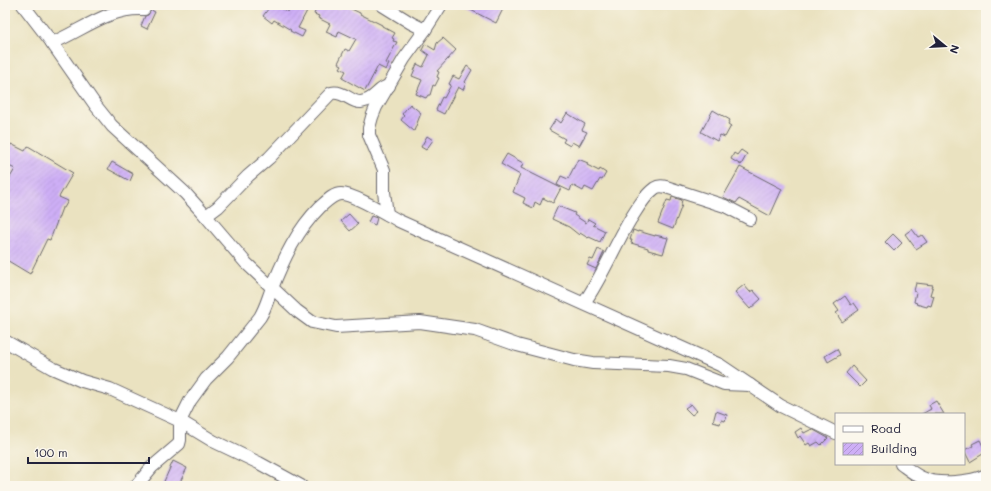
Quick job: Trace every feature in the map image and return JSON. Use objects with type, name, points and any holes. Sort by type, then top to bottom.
[{"type":"street","points":[[23,5],[112,126],[163,172],[206,216],[246,264],[312,322],[336,327],[420,322],[475,330],[517,345],[574,360],[593,363],[669,366],[686,369],[724,384],[750,385]]},
{"type":"street","points":[[382,5],[411,24],[425,30]]},
{"type":"street","points":[[387,214],[384,192],[384,170],[369,135],[369,128],[376,107],[404,59],[441,5]]},
{"type":"street","points":[[52,43],[107,15],[126,8],[144,9]]},
{"type":"street","points":[[206,216],[218,207],[248,176],[269,158],[331,93],[339,92],[361,102],[372,99],[382,88],[389,86]]},
{"type":"street","points":[[584,303],[616,244],[646,196],[659,186],[715,202],[750,219]]},
{"type":"street","points":[[136,486],[152,467],[179,444],[180,421],[190,401],[206,379],[228,357],[255,324],[264,310],[272,288],[295,237],[308,219],[332,197],[338,194],[347,195],[720,365],[781,406],[835,433]]},
{"type":"street","points":[[5,341],[52,368],[77,379],[110,389],[180,421],[213,441],[259,463],[301,486]]},
{"type":"street","points":[[902,465],[924,482],[965,481],[986,475]]},
{"type":"building","points":[[271,5],[275,5],[288,12],[292,5],[299,7],[301,5],[308,9],[298,28],[305,31],[302,37],[274,20],[272,23],[263,16]]},
{"type":"building","points":[[318,5],[330,5],[340,9],[343,5],[395,33],[392,38],[394,39],[393,41],[397,42],[386,63],[389,64],[386,70],[378,66],[365,91],[342,78],[346,71],[340,68],[342,65],[338,63],[345,49],[349,51],[356,39],[339,31],[337,37],[326,32],[330,24],[318,18],[319,16],[314,14]]},
{"type":"building","points":[[461,5],[505,5],[496,23]]},
{"type":"building","points":[[151,10],[155,12],[147,29],[141,26],[145,16],[148,15]]},
{"type":"building","points":[[443,38],[456,50],[437,71],[439,72],[437,77],[439,78],[435,86],[433,85],[430,95],[426,98],[416,94],[422,80],[412,76],[417,64],[423,67],[429,55],[422,50],[425,44],[435,50],[437,43]]},
{"type":"building","points":[[467,66],[472,70],[465,82],[466,83],[463,90],[458,87],[444,114],[436,110],[442,97],[444,98],[451,85],[449,84],[453,76],[459,79]]},
{"type":"building","points":[[410,104],[421,113],[414,131],[401,120],[404,116],[402,114]]},
{"type":"building","points":[[713,110],[730,120],[728,124],[731,126],[725,137],[720,135],[717,141],[701,132]]},
{"type":"building","points":[[567,113],[585,124],[582,130],[587,132],[579,146],[572,142],[570,146],[563,142],[565,139],[549,130],[556,119],[561,123]]},
{"type":"building","points":[[427,136],[433,140],[426,150],[421,147]]},
{"type":"building","points":[[11,144],[25,151],[28,146],[73,173],[59,197],[68,201],[64,208],[62,208],[50,240],[47,239],[30,274],[5,259],[5,186],[15,169],[5,164],[5,156]]},
{"type":"building","points":[[741,150],[747,154],[741,165],[731,159],[734,153],[737,155]]},
{"type":"building","points":[[507,154],[523,163],[521,168],[561,188],[553,203],[543,198],[540,205],[535,202],[533,208],[523,203],[525,198],[513,192],[520,175],[501,164]]},
{"type":"building","points":[[578,159],[588,163],[587,165],[599,171],[600,169],[606,173],[602,180],[600,179],[593,191],[585,187],[583,191],[572,185],[570,191],[557,185],[561,176],[568,179]]},
{"type":"building","points":[[112,162],[133,174],[130,181],[108,169]]},
{"type":"building","points":[[740,167],[782,189],[770,216],[739,199],[736,203],[723,197]]},
{"type":"building","points":[[672,197],[682,200],[682,205],[673,229],[658,223],[667,200],[671,201]]},
{"type":"building","points":[[558,206],[575,213],[574,215],[586,223],[588,219],[595,223],[593,225],[605,231],[600,242],[589,237],[588,238],[580,233],[579,235],[569,227],[552,219]]},
{"type":"building","points":[[349,214],[358,224],[350,231],[341,221]]},
{"type":"building","points":[[371,216],[377,218],[375,225],[368,222]]},
{"type":"building","points":[[912,229],[918,237],[922,235],[927,242],[916,249],[905,234]]},
{"type":"building","points":[[633,230],[668,238],[663,254],[631,243],[632,240],[630,240]]},
{"type":"building","points":[[893,234],[902,243],[894,251],[885,242]]},
{"type":"building","points":[[598,249],[604,252],[596,269],[587,265],[590,259],[593,260]]},
{"type":"building","points":[[916,283],[933,285],[930,295],[934,296],[931,306],[928,305],[927,307],[914,302]]},
{"type":"building","points":[[744,285],[750,292],[753,290],[761,299],[750,309],[735,292]]},
{"type":"building","points":[[845,296],[851,305],[854,303],[859,310],[842,322],[836,313],[839,311],[834,304]]},
{"type":"building","points":[[837,349],[840,355],[828,362],[825,356]]},
{"type":"building","points":[[852,366],[866,381],[860,387],[846,373]]},
{"type":"building","points":[[936,401],[943,413],[924,413],[931,409],[929,405]]},
{"type":"building","points":[[691,404],[697,411],[692,415],[685,408]]},
{"type":"building","points":[[716,411],[727,415],[725,421],[721,420],[720,424],[713,422]]},
{"type":"building","points":[[801,428],[804,433],[812,429],[828,438],[821,445],[818,442],[811,446],[809,443],[806,445],[800,436],[798,438],[795,432]]},
{"type":"building","points":[[980,440],[986,452],[970,462],[965,450],[973,446],[972,444]]},
{"type":"building","points":[[173,461],[187,468],[178,486],[162,486]]}]
